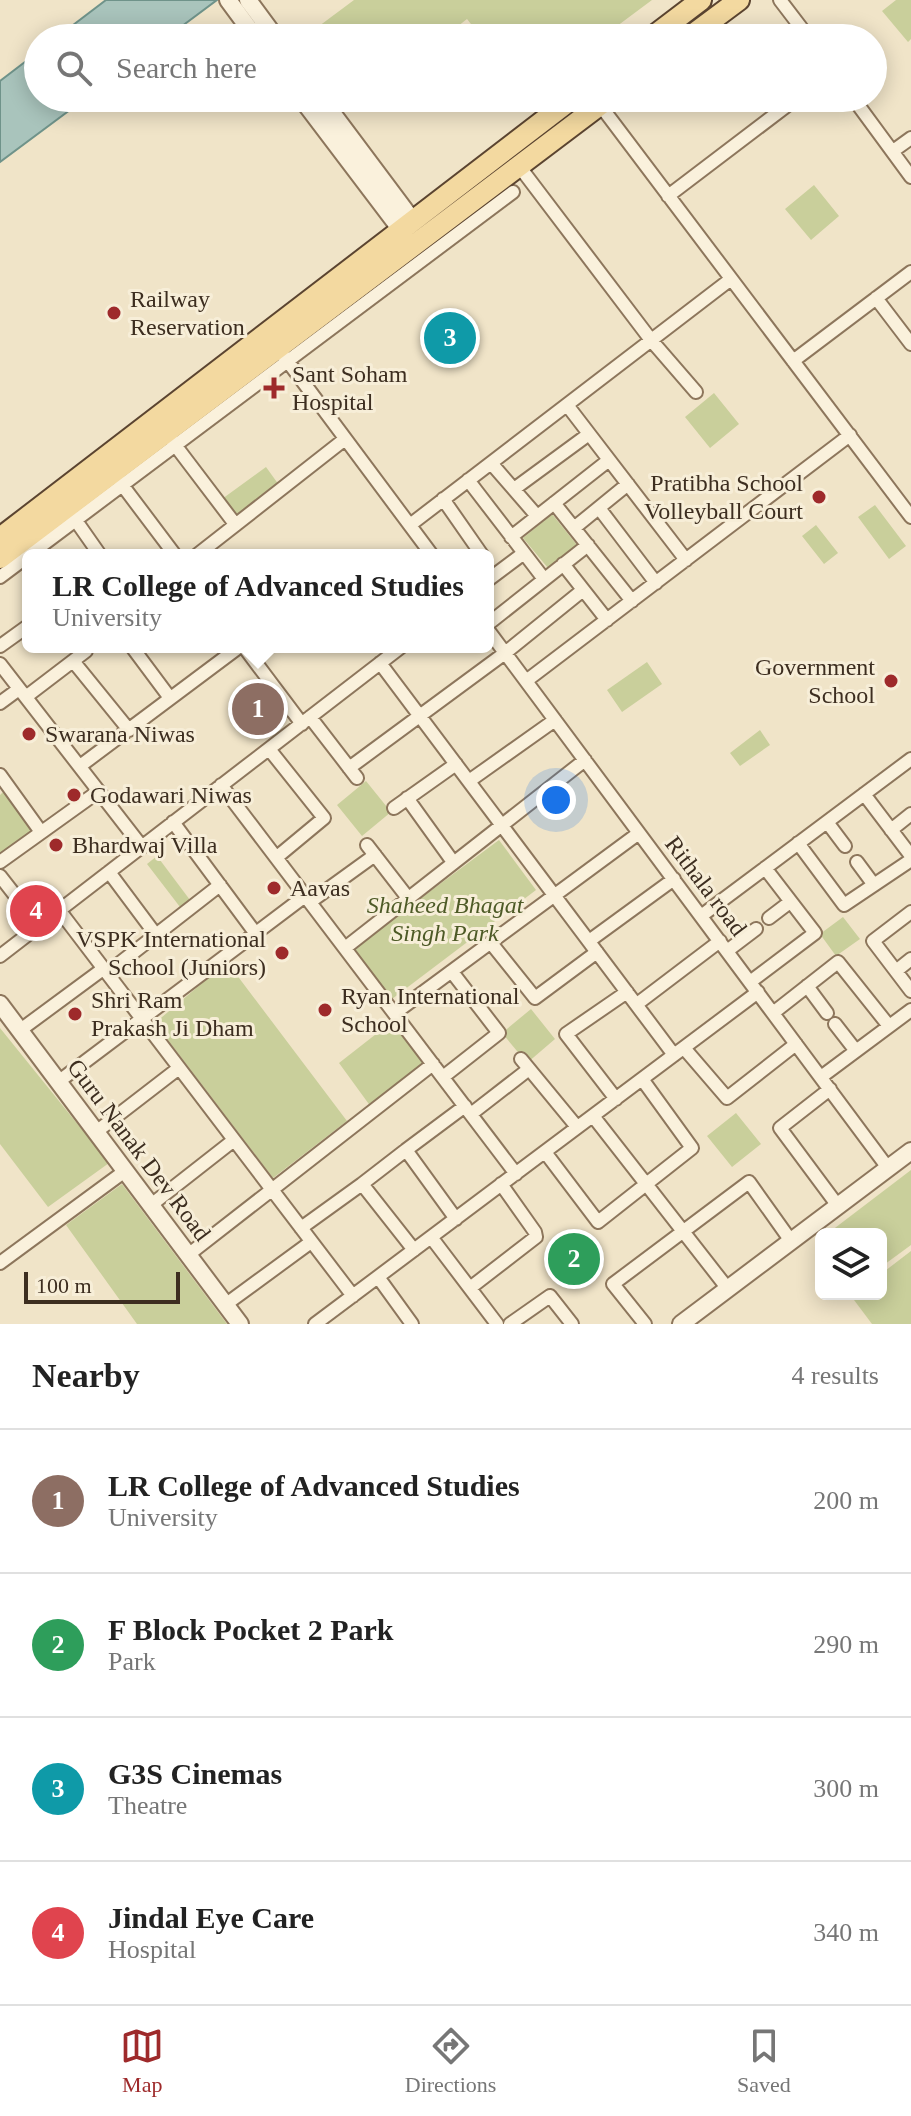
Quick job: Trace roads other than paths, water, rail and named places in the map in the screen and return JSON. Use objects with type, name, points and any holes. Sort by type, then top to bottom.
[{"type":"main road","points":[[669,24],[701,0]]},
{"type":"main road","points":[[707,24],[739,0]]},
{"type":"main road","points":[[32,549],[71,514],[170,439],[277,348],[407,226],[555,112]]},
{"type":"main road","points":[[0,538],[277,348],[586,112]]},
{"type":"main road","points":[[0,558],[22,554]]},
{"type":"street","points":[[780,0],[798,24]]},
{"type":"street","points":[[240,3],[250,24]]},
{"type":"street","points":[[240,3],[262,24]]},
{"type":"street","points":[[313,112],[407,226]]},
{"type":"street","points":[[330,112],[407,226]]},
{"type":"street","points":[[609,112],[668,196],[911,517]]},
{"type":"street","points":[[668,196],[779,112]]},
{"type":"street","points":[[864,112],[911,177]]},
{"type":"street","points":[[893,151],[911,138]]},
{"type":"street","points":[[519,166],[651,340],[696,392]]},
{"type":"street","points":[[428,549],[277,348],[513,192]]},
{"type":"street","points":[[793,361],[911,272]]},
{"type":"street","points":[[410,525],[731,279]]},
{"type":"street","points":[[876,298],[911,344]]},
{"type":"street","points":[[567,405],[686,560]]},
{"type":"street","points":[[514,489],[589,434]]},
{"type":"street","points":[[526,681],[850,435]]},
{"type":"street","points":[[170,439],[235,524]]},
{"type":"street","points":[[204,549],[345,439]]},
{"type":"street","points":[[511,537],[609,460]]},
{"type":"street","points":[[491,463],[537,516]]},
{"type":"street","points":[[118,480],[170,549]]},
{"type":"street","points":[[468,480],[544,579]]},
{"type":"street","points":[[574,528],[628,484]]},
{"type":"street","points":[[443,499],[478,549]]},
{"type":"street","points":[[554,503],[632,601]]},
{"type":"street","points":[[599,508],[656,583]]},
{"type":"street","points":[[71,514],[96,549]]},
{"type":"street","points":[[494,619],[588,545]]},
{"type":"street","points":[[494,571],[524,553]]},
{"type":"street","points":[[0,577],[22,558]]},
{"type":"street","points":[[563,564],[607,620]]},
{"type":"street","points":[[246,653],[353,773],[420,716],[583,590]]},
{"type":"street","points":[[0,646],[22,630]]},
{"type":"street","name":"Rithala road","points":[[494,638],[888,1168]]},
{"type":"street","points":[[0,703],[83,653]]},
{"type":"street","points":[[139,653],[170,698]]},
{"type":"street","points":[[80,766],[233,653]]},
{"type":"street","points":[[0,956],[393,653]]},
{"type":"street","points":[[73,661],[129,730]]},
{"type":"street","points":[[380,663],[627,992],[679,1051],[727,1098],[796,1044]]},
{"type":"street","points":[[0,664],[142,847]]},
{"type":"street","points":[[469,781],[555,720]]},
{"type":"street","points":[[269,749],[324,818],[277,857]]},
{"type":"street","points":[[701,916],[911,759]]},
{"type":"street","points":[[345,948],[585,760]]},
{"type":"street","points":[[394,808],[456,764]]},
{"type":"street","points":[[2,784],[41,832]]},
{"type":"street","points":[[221,785],[516,1174]]},
{"type":"street","points":[[0,862],[99,791]]},
{"type":"street","points":[[798,843],[844,905],[911,858],[864,794]]},
{"type":"street","points":[[407,798],[453,862]]},
{"type":"street","points":[[891,830],[911,814]]},
{"type":"street","points":[[173,822],[256,934]]},
{"type":"street","points":[[827,822],[845,846]]},
{"type":"street","points":[[395,1013],[639,833]]},
{"type":"street","points":[[58,1082],[371,850],[408,898]]},
{"type":"street","points":[[857,862],[874,885]]},
{"type":"street","points":[[315,1324],[679,1051],[815,933],[765,868]]},
{"type":"street","points":[[109,872],[156,935]]},
{"type":"street","points":[[0,876],[39,926]]},
{"type":"street","points":[[491,943],[535,998],[674,879]]},
{"type":"street","points":[[19,1031],[156,935],[220,885]]},
{"type":"street","points":[[769,918],[790,902]]},
{"type":"street","points":[[59,910],[353,1296]]},
{"type":"street","points":[[911,912],[873,941],[911,991]]},
{"type":"street","points":[[637,1004],[724,946],[756,929]]},
{"type":"street","points":[[896,971],[911,959]]},
{"type":"street","points":[[773,1013],[838,962],[889,1026]]},
{"type":"street","points":[[443,1077],[499,1033],[452,972]]},
{"type":"street","points":[[807,986],[856,1051]]},
{"type":"street","points":[[616,1099],[566,1034],[627,992]]},
{"type":"street","name":"Guru Nanak Dev Road","points":[[0,1004],[240,1324]]},
{"type":"street","points":[[821,1077],[907,1013],[911,1027]]},
{"type":"street","points":[[188,1255],[433,1064]]},
{"type":"street","points":[[301,1228],[406,1150],[468,1110],[525,1064],[577,1127]]},
{"type":"street","points":[[96,1132],[179,1068]]},
{"type":"street","points":[[545,1152],[598,1222],[692,1148],[642,1079]]},
{"type":"street","points":[[830,1089],[780,1128],[838,1206]]},
{"type":"street","points":[[593,1116],[728,1289]]},
{"type":"street","points":[[151,1205],[234,1140]]},
{"type":"street","points":[[406,1150],[456,1219]]},
{"type":"street","points":[[681,1324],[911,1151]]},
{"type":"street","points":[[0,1263],[125,1171]]},
{"type":"street","points":[[645,1324],[613,1284],[749,1182],[791,1241]]},
{"type":"street","points":[[362,1184],[414,1250]]},
{"type":"street","points":[[470,1288],[536,1237],[501,1184]]},
{"type":"street","points":[[431,1237],[497,1324]]},
{"type":"street","points":[[225,1305],[311,1242]]},
{"type":"street","points":[[378,1277],[412,1324]]},
{"type":"street","points":[[510,1324],[550,1296],[572,1324]]},
{"type":"water","points":[[106,0],[217,0],[185,24],[74,24]]},
{"type":"water","points":[[24,63],[24,112],[67,112],[0,162],[0,81]]},
{"type":"place","name":"Railway Reservation","points":[[114,313]]},
{"type":"place","name":"G3S Cinemas","points":[[450,338]]},
{"type":"place","name":"Sant Soham Hospital","points":[[274,388]]},
{"type":"place","name":"Pratibha School Volleyball Court","points":[[819,497]]},
{"type":"place","name":"Government School","points":[[891,681]]},
{"type":"place","name":"LR College of Advanced Studies","points":[[258,709]]},
{"type":"place","name":"Swarana Niwas","points":[[29,734]]},
{"type":"place","name":"Godawari Niwas","points":[[74,795]]},
{"type":"place","name":"Bhardwaj Villa","points":[[56,845]]},
{"type":"place","name":"Aavas","points":[[274,888]]},
{"type":"place","name":"Jindal Eye Care","points":[[36,911]]},
{"type":"place","name":"VSPK International School (Juniors)","points":[[282,953]]},
{"type":"place","name":"Ryan International School","points":[[325,1010]]},
{"type":"place","name":"Shri Ram Prakash Ji Dham","points":[[75,1014]]},
{"type":"place","name":"F Block Pocket 2 Park","points":[[574,1259]]},
{"type":"park label","name":"Shaheed Bhagat Singh Park","points":[[445,919]]}]
